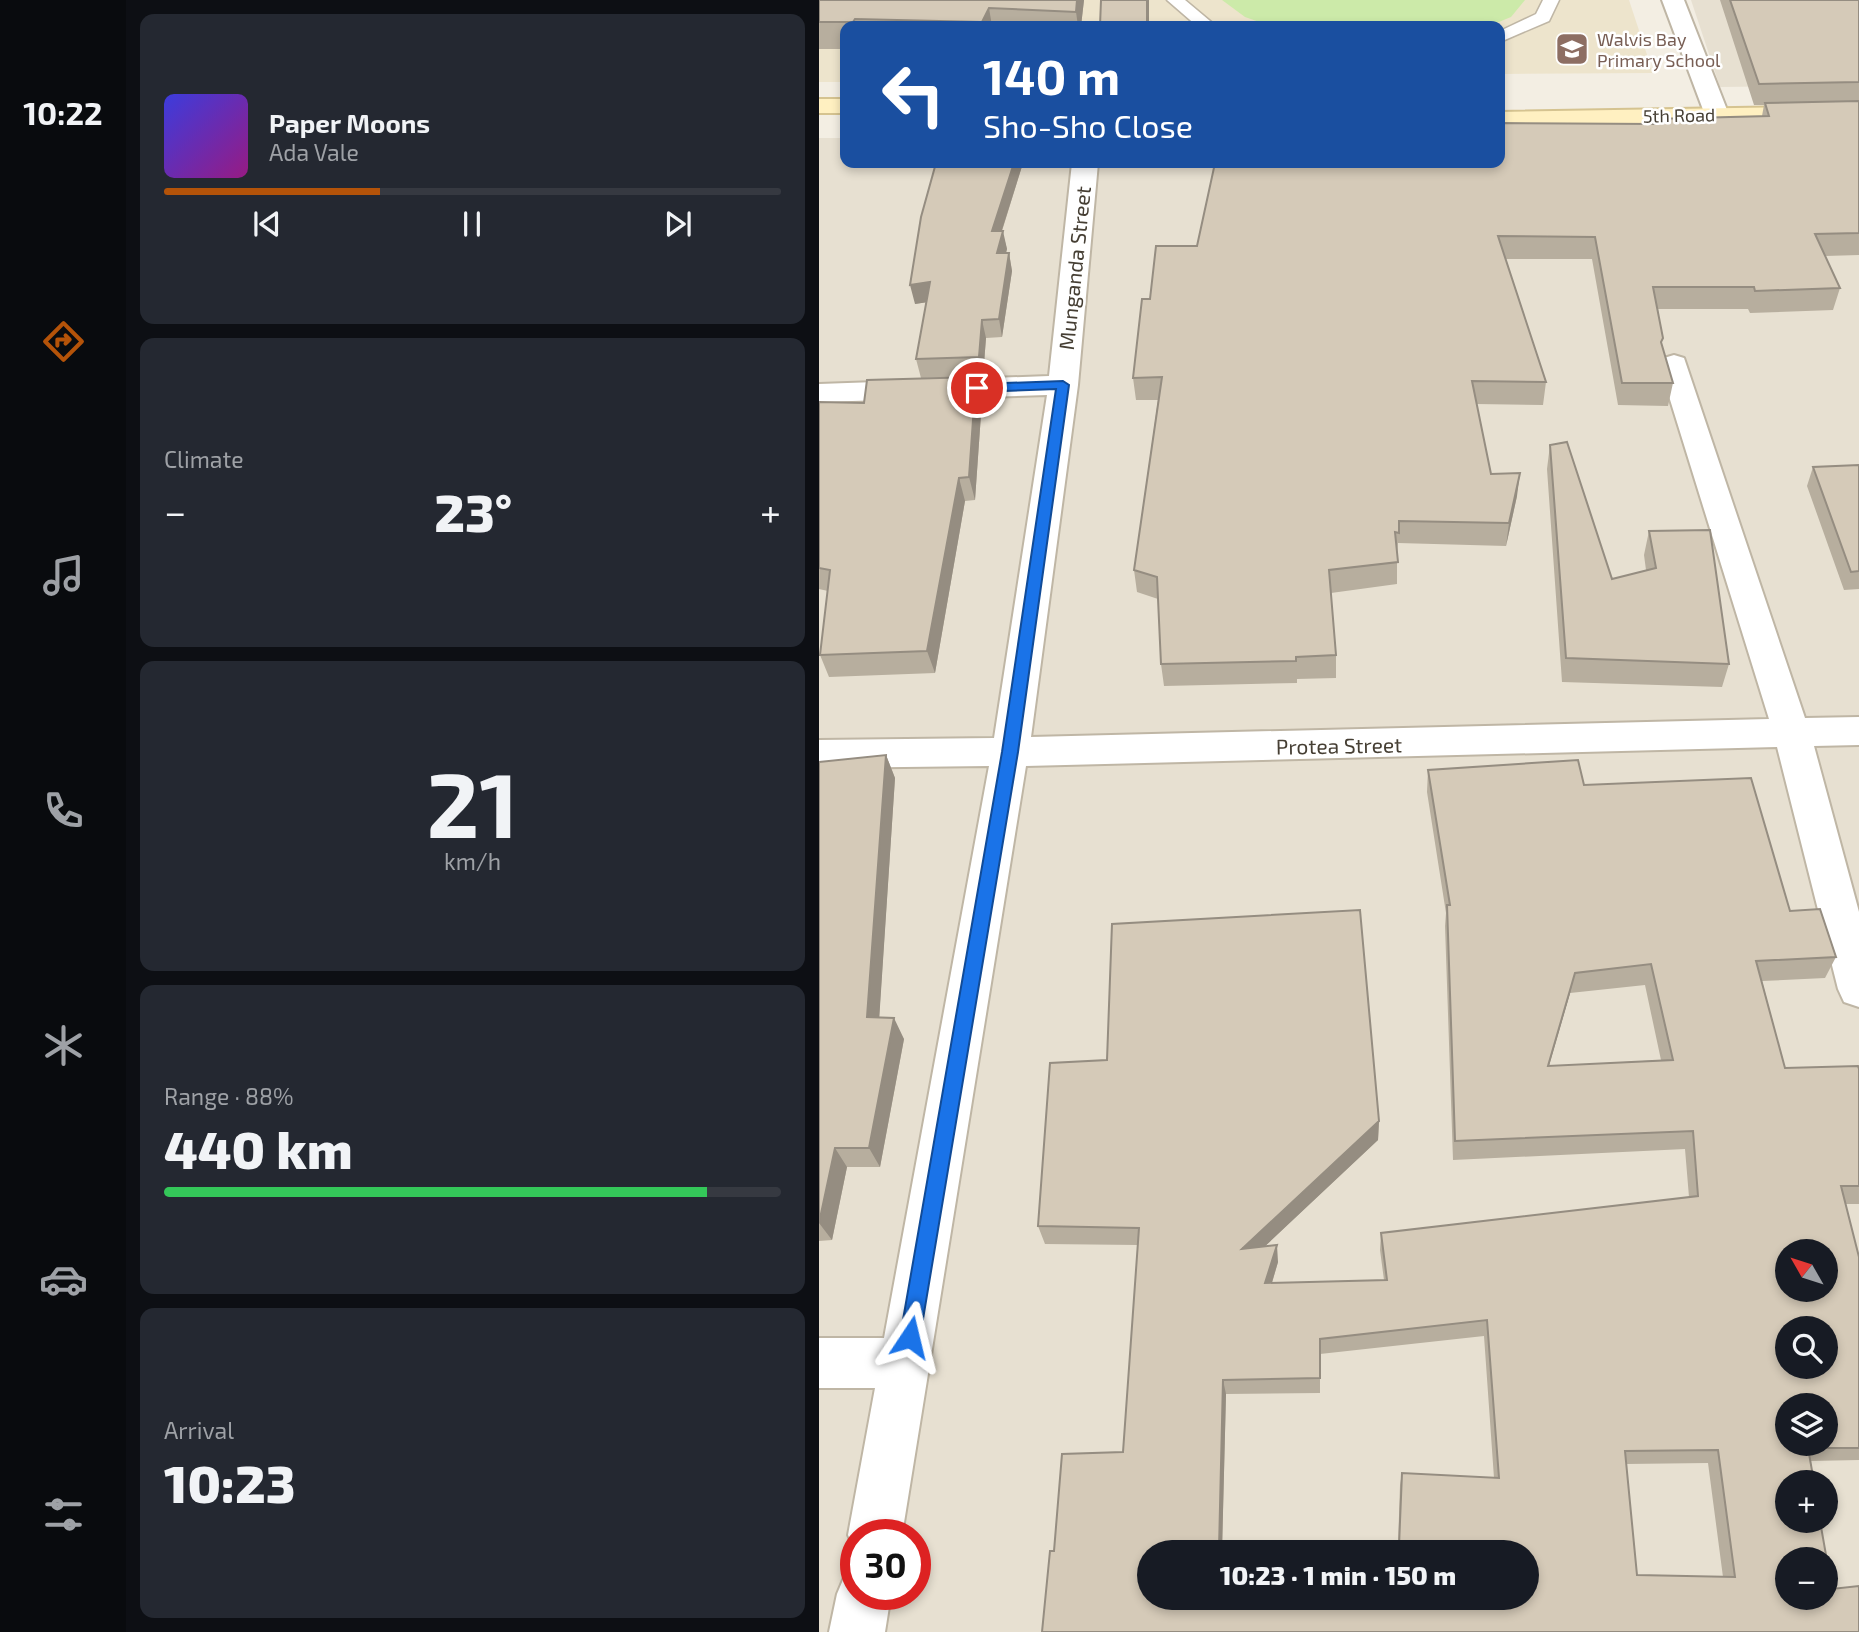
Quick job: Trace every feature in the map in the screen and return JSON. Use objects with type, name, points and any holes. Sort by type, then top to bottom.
[{"type":"main road","name":"5th Road","points":[[1505,119],[1859,93]]},
{"type":"main road","name":"5th Road","points":[[1505,98],[1859,113]]},
{"type":"main road","points":[[819,106],[840,106]]},
{"type":"street","points":[[1673,0],[1713,105]]},
{"type":"street","name":"Munganda Street","points":[[878,1519],[1010,752],[1063,385],[1085,168]]},
{"type":"street","points":[[1674,364],[1792,734],[1859,989]]},
{"type":"street","points":[[819,393],[1063,385]]},
{"type":"street","name":"Protea Street","points":[[819,754],[1010,752],[1859,731]]},
{"type":"street","points":[[819,1363],[905,1363]]},
{"type":"street","points":[[857,1632],[861,1610]]},
{"type":"lane","points":[[1175,0],[1201,21]]},
{"type":"lane","points":[[1505,35],[1543,17],[1551,0]]},
{"type":"shaded area","name":"Walvis Bay Primary School","points":[[819,0],[1629,0],[1653,73],[1505,74],[1505,21],[840,21],[840,82],[819,82]]},
{"type":"shaded area","points":[[1691,0],[1859,0],[1859,85],[1720,87]]},
{"type":"shaded area","points":[[1859,113],[1859,1632],[819,1632],[819,138],[840,138],[840,168],[1505,168],[1505,122]]},
{"type":"green space","points":[[1222,0],[1525,0],[1511,17],[1501,21],[1257,21],[1245,17]]},
{"type":"building","points":[[819,0],[1077,0],[1076,12],[989,8],[982,21],[855,19],[819,22]]},
{"type":"building","points":[[1101,0],[1147,0],[1147,21],[1100,21]]},
{"type":"building","points":[[1730,0],[1859,0],[1859,82],[1759,84]]},
{"type":"building","points":[[1859,101],[1859,233],[1815,234],[1840,288],[1755,291],[1754,287],[1653,287],[1663,338],[1661,342],[1673,383],[1622,383],[1595,237],[1498,236],[1546,382],[1472,381],[1491,474],[1520,473],[1509,523],[1399,521],[1399,533],[1395,532],[1398,562],[1329,570],[1336,655],[1296,657],[1296,661],[1161,664],[1157,577],[1134,570],[1162,377],[1133,378],[1142,299],[1150,299],[1156,246],[1197,246],[1214,168],[1505,168],[1505,123],[1655,124],[1653,119],[1769,116],[1765,103]]},
{"type":"building","points":[[935,168],[1012,168],[992,231],[1003,231],[997,253],[1009,253],[999,319],[982,320],[979,357],[916,359],[930,282],[910,285],[921,217]]},
{"type":"building","points":[[976,377],[969,477],[959,478],[927,651],[820,655],[830,570],[819,568],[819,402],[864,403],[867,380]]},
{"type":"building","points":[[1567,442],[1612,579],[1656,568],[1649,531],[1710,530],[1729,664],[1566,658],[1550,445]]},
{"type":"building","points":[[1859,465],[1859,571],[1851,572],[1813,467]]},
{"type":"building","points":[[886,755],[867,1017],[894,1018],[869,1148],[835,1148],[819,1223],[819,762]]},
{"type":"building","points":[[1578,760],[1584,785],[1751,778],[1790,911],[1820,909],[1836,957],[1756,961],[1785,1068],[1858,1066],[1859,1069],[1859,1186],[1841,1186],[1859,1257],[1859,1448],[1838,1448],[1838,1393],[1775,1393],[1775,1456],[1809,1456],[1812,1470],[1775,1470],[1775,1533],[1822,1533],[1825,1547],[1775,1547],[1775,1610],[1838,1610],[1838,1588],[1859,1586],[1859,1632],[1042,1632],[1050,1551],[1054,1551],[1062,1454],[1123,1452],[1139,1228],[1038,1226],[1050,1063],[1107,1060],[1112,924],[1360,910],[1379,1121],[1242,1249],[1277,1245],[1265,1283],[1387,1280],[1381,1233],[1698,1196],[1693,1131],[1455,1141],[1447,905],[1450,905],[1428,770]],"holes":[[[1651,964],[1673,1060],[1548,1066],[1575,973]],[[1487,1320],[1499,1478],[1402,1473],[1399,1540],[1539,1540],[1539,1610],[1137,1610],[1137,1540],[1219,1540],[1223,1380],[1320,1378],[1320,1339]],[[1718,1450],[1735,1577],[1637,1575],[1625,1451]]]},
{"type":"place","name":"Walvis Bay Primary School","points":[[1572,49]]},
{"type":"route","points":[[910,1337],[1010,752],[1063,385],[977,388]]}]
